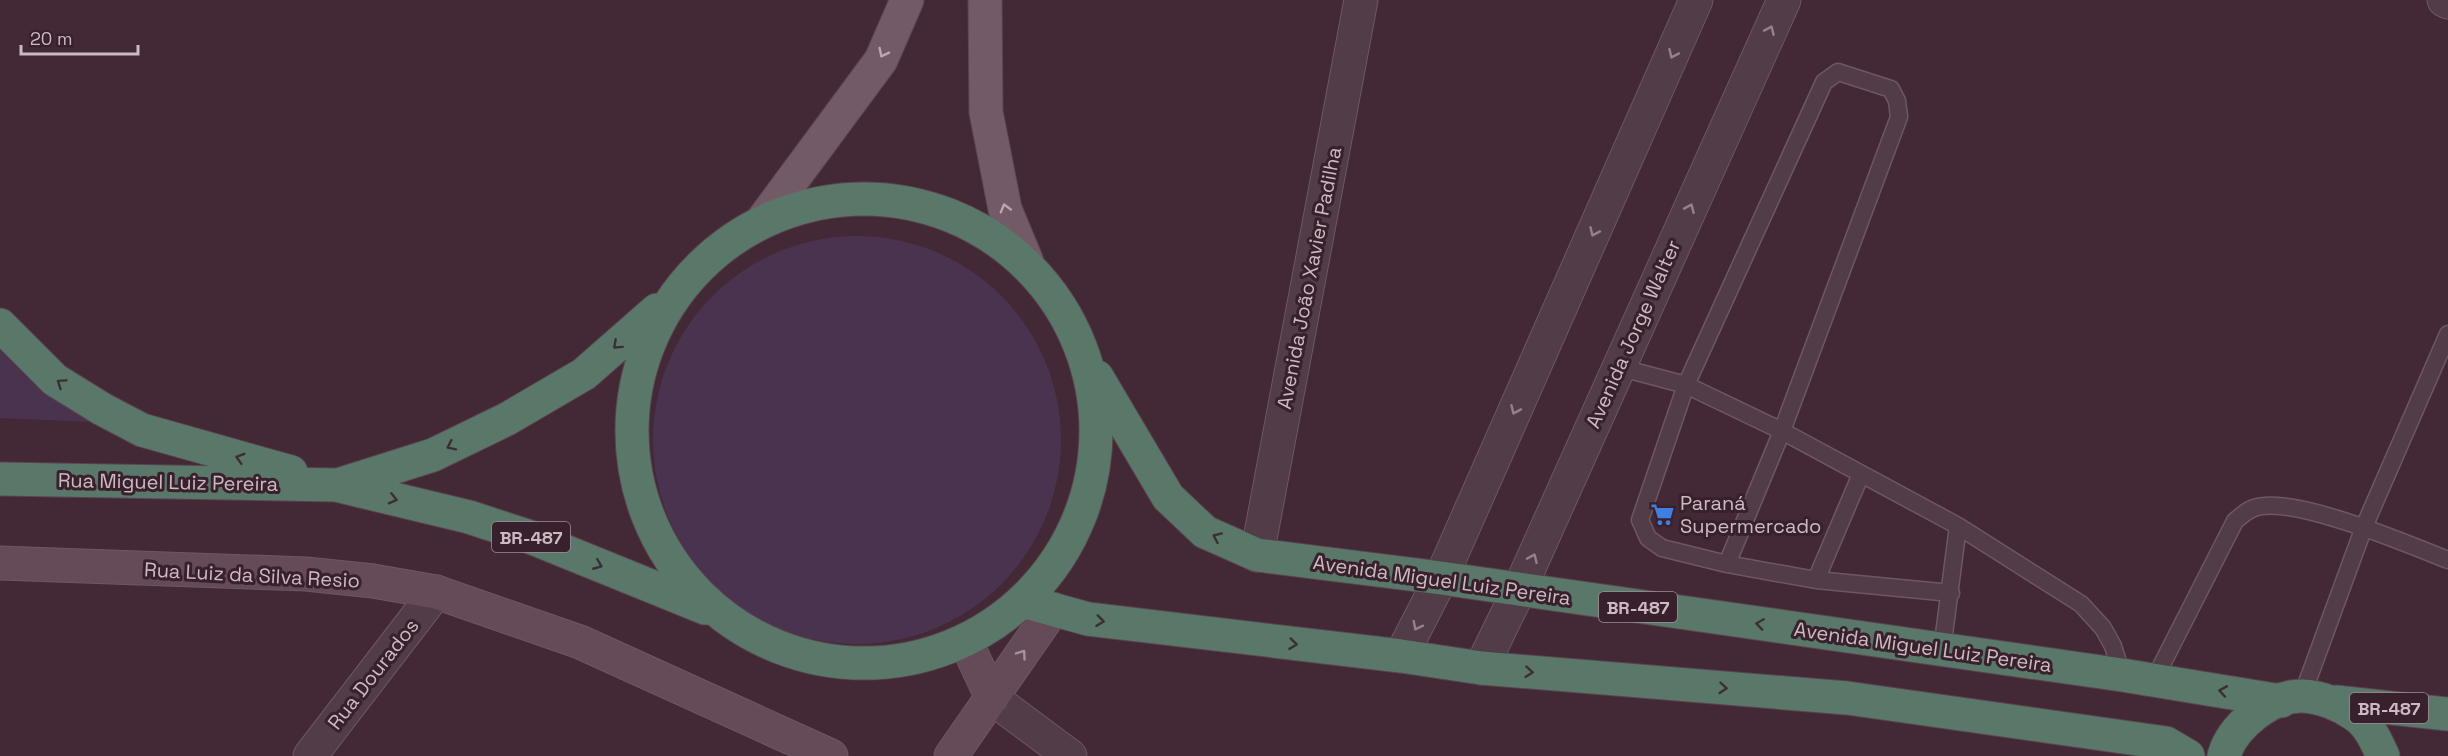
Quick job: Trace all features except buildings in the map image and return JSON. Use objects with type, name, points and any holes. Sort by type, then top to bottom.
[{"type":"highway","points":[[830,200],[901,200],[968,222],[1027,262],[1063,308],[1087,361],[1098,426],[1090,490],[1038,605],[966,642],[936,652],[860,663],[784,651],[718,613],[676,571],[647,519],[632,462],[632,402],[646,345],[676,293],[715,251],[762,221],[830,200]]},
{"type":"highway","name":"Rua Miguel Luiz Pereira","points":[[336,485],[433,455],[507,419],[584,374],[676,293]]},
{"type":"highway","points":[[0,325],[55,380],[142,430],[336,485]]},
{"type":"highway","name":"Avenida Miguel Luiz Pereira","points":[[1087,361],[1168,497],[1205,532],[1257,555],[1441,578],[2154,680],[2305,700],[2448,714]]},
{"type":"highway","name":"Rua Miguel Luiz Pereira","points":[[0,479],[336,485],[470,518],[530,537],[718,613]]},
{"type":"highway","points":[[1038,605],[1088,620],[1401,656],[1481,668],[1846,698],[2166,743],[2188,756]]},
{"type":"highway","points":[[2224,756],[2228,743],[2251,715],[2305,700],[2356,716],[2372,734],[2383,756]]},
{"type":"main road","points":[[762,221],[881,60],[907,0]]},
{"type":"main road","points":[[985,0],[986,111],[1005,209],[1027,262]]},
{"type":"street","name":"Avenida João Xavier Padilha","points":[[1257,555],[1361,0]]},
{"type":"street","points":[[1401,656],[1441,578],[1696,0]]},
{"type":"street","name":"Avenida Jorge Walter","points":[[1481,668],[1519,590],[1784,0]]},
{"type":"street","name":"Rua Luiz da Silva Resio","points":[[0,563],[306,574],[373,581],[436,592],[580,642],[831,756]]},
{"type":"street","name":"Rua Dourados","points":[[310,756],[436,592]]},
{"type":"street","points":[[951,756],[992,698],[1038,605]]},
{"type":"street","points":[[966,642],[992,698],[1070,756]]},
{"type":"lane","points":[[1727,564],[1782,431],[1899,117],[1897,101],[1891,89],[1838,72],[1824,82],[1686,385],[1640,520],[1648,538],[1662,548],[1727,564],[1816,580],[1951,593]]},
{"type":"lane","points":[[2305,700],[2364,527],[2448,334]]},
{"type":"lane","points":[[1618,367],[1686,385],[1782,431],[1958,526],[2081,604],[2103,628],[2113,646],[2122,675]]},
{"type":"lane","points":[[1816,580],[1861,474]]},
{"type":"lane","points":[[2154,680],[2235,520],[2254,507],[2283,506],[2364,527],[2448,560]]},
{"type":"lane","points":[[1942,650],[1958,526]]},
{"type":"shaded area","points":[[857,236],[897,240],[935,251],[971,270],[987,282],[1015,310],[1037,344],[1053,381],[1061,440],[1057,480],[1046,518],[1027,554],[1015,570],[987,598],[953,620],[916,636],[857,644],[817,640],[779,629],[743,610],[727,598],[699,570],[677,536],[661,499],[653,440],[657,400],[668,362],[687,326],[699,310],[727,282],[761,260],[798,244]]},
{"type":"shaded area","points":[[0,345],[48,393],[90,422],[0,418]]},
{"type":"place","name":"Paraná Supermercado","points":[[1662,515]]}]
